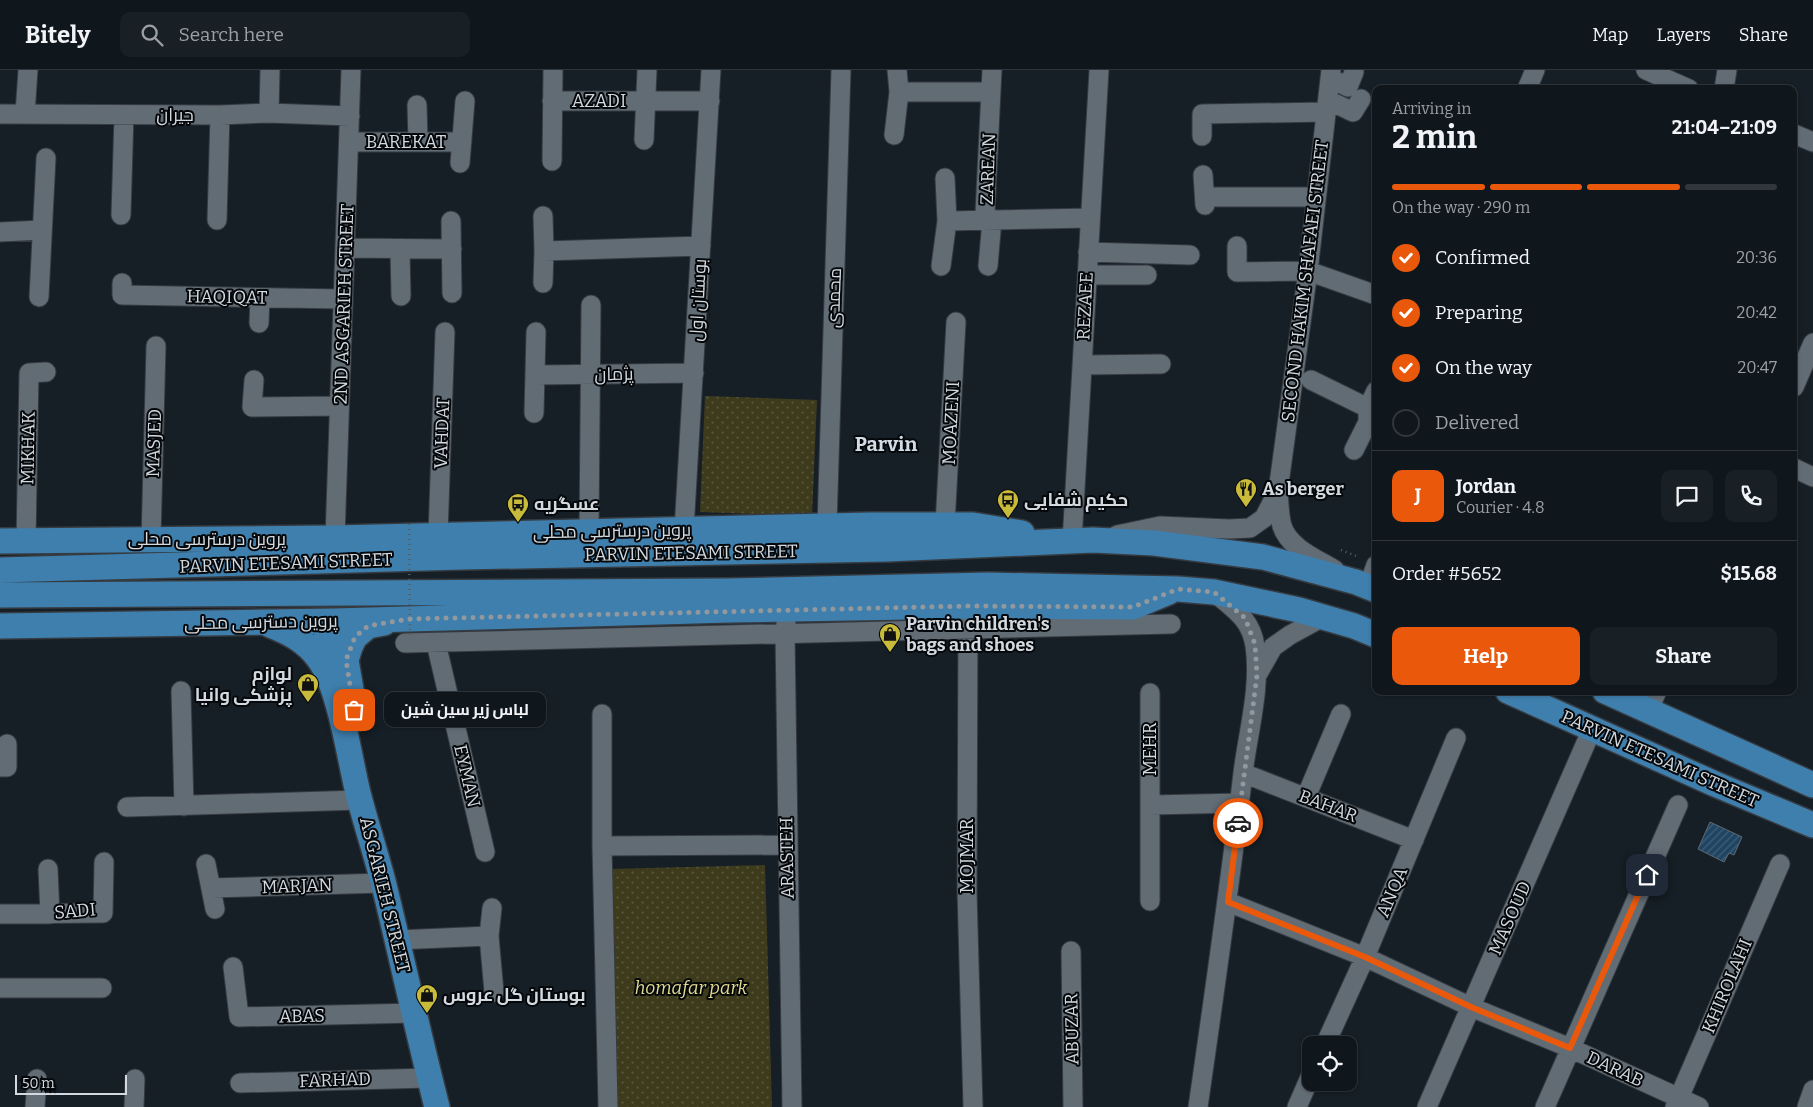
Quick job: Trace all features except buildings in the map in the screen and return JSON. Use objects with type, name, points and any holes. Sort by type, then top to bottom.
[{"type":"main road","name":"پروین درسترسی محلی","points":[[0,541],[335,538],[827,526],[973,525],[1082,541]]},
{"type":"main road","name":"PARVIN ETESAMI STREET","points":[[0,570],[472,557],[887,549],[1082,541],[1154,543],[1263,557],[1369,581]]},
{"type":"main road","points":[[0,562],[56,569]]},
{"type":"main road","name":"PARVIN ETESAMI STREET","points":[[0,595],[728,591],[988,585],[1178,589],[1214,592],[1298,610],[1372,634]]},
{"type":"main road","name":"پروین دسترسی محلی","points":[[0,626],[263,622],[408,634],[787,609],[968,618],[1133,607],[1178,589]]},
{"type":"main road","points":[[0,605],[67,595]]},
{"type":"main road","name":"ASGARIEH STREET","points":[[263,622],[290,633],[306,643],[320,660],[329,677],[360,800],[384,883],[437,1107]]},
{"type":"main road","points":[[346,660],[355,637],[368,626],[408,634]]},
{"type":"main road","points":[[320,660],[319,650],[322,644],[330,641],[337,643],[344,650],[346,660]]},
{"type":"main road","name":"ASGARIEH STREET","points":[[346,660],[366,777],[360,800]]},
{"type":"main road","name":"PARVIN ETESAMI STREET","points":[[1517,695],[1715,784],[1813,825]]},
{"type":"main road","points":[[1624,695],[1652,701],[1813,785]]},
{"type":"street","points":[[25,114],[28,70]]},
{"type":"street","points":[[269,113],[270,70]]},
{"type":"street","name":"2ND ASGARIEH STREET","points":[[335,538],[352,70]]},
{"type":"street","points":[[552,161],[553,70]]},
{"type":"street","name":"AZADI","points":[[644,140],[647,70]]},
{"type":"street","name":"بوستان اول","points":[[684,530],[711,70]]},
{"type":"street","name":"محمدی","points":[[827,526],[841,70]]},
{"type":"street","points":[[894,135],[899,92],[897,70]]},
{"type":"street","name":"ZAREAN","points":[[988,266],[992,220],[985,213],[992,70]]},
{"type":"street","name":"REZAEE","points":[[1082,541],[1082,365],[1099,70]]},
{"type":"street","points":[[1529,85],[1535,70]]},
{"type":"street","points":[[1646,70],[1680,85]]},
{"type":"street","points":[[1725,85],[1728,70]]},
{"type":"street","points":[[1331,74],[1348,87],[1354,72]]},
{"type":"street","name":"SECOND HAKIM SHAFAEI STREET","points":[[1278,491],[1308,271],[1331,74]]},
{"type":"street","points":[[899,92],[991,92]]},
{"type":"street","points":[[1202,136],[1202,114],[1327,106],[1353,112],[1361,99]]},
{"type":"street","points":[[460,163],[465,100]]},
{"type":"street","name":"AZADI","points":[[552,101],[710,101]]},
{"type":"street","points":[[417,105],[418,142]]},
{"type":"street","name":"جیران","points":[[0,114],[220,116],[269,113],[350,116]]},
{"type":"street","points":[[121,215],[124,115]]},
{"type":"street","points":[[218,220],[220,116]]},
{"type":"street","points":[[1797,135],[1813,142]]},
{"type":"street","name":"BAREKAT","points":[[350,142],[462,142]]},
{"type":"street","points":[[39,297],[46,158]]},
{"type":"street","points":[[1203,175],[1205,201],[1316,197]]},
{"type":"street","points":[[941,266],[947,221],[946,178]]},
{"type":"street","points":[[543,216],[543,282]]},
{"type":"street","points":[[947,221],[1090,218]]},
{"type":"street","points":[[451,221],[452,293]]},
{"type":"street","points":[[0,232],[42,230]]},
{"type":"street","points":[[544,251],[701,246]]},
{"type":"street","points":[[1237,246],[1237,272],[1308,271],[1372,294]]},
{"type":"street","points":[[346,248],[452,249]]},
{"type":"street","points":[[400,250],[401,296]]},
{"type":"street","points":[[1088,252],[1190,255]]},
{"type":"street","points":[[1087,275],[1148,275]]},
{"type":"street","name":"HAQIQAT","points":[[122,283],[122,295],[343,300]]},
{"type":"street","points":[[259,323],[260,298]]},
{"type":"street","points":[[589,532],[591,305]]},
{"type":"street","name":"MOAZENI","points":[[945,525],[956,322]]},
{"type":"street","name":"VAHDAT","points":[[438,535],[445,332]]},
{"type":"street","points":[[534,413],[536,332]]},
{"type":"street","points":[[1797,380],[1813,343]]},
{"type":"street","name":"MASJED","points":[[151,540],[156,346]]},
{"type":"street","points":[[1082,365],[1160,364]]},
{"type":"street","name":"MIKHAK","points":[[26,541],[29,373],[46,372]]},
{"type":"street","name":"پژمان","points":[[535,376],[694,373]]},
{"type":"street","points":[[254,380],[252,407],[340,406]]},
{"type":"street","points":[[1311,380],[1372,399],[1368,422],[1354,450]]},
{"type":"street","points":[[1797,469],[1813,477]]},
{"type":"street","points":[[1082,541],[1160,526],[1250,528],[1264,518],[1278,491]]},
{"type":"street","points":[[1278,491],[1284,532],[1302,551],[1369,581]]},
{"type":"street","points":[[1198,1107],[1228,902],[1257,675],[1255,644],[1245,618],[1214,592]]},
{"type":"street","name":"ARASTEH","points":[[787,609],[784,634],[792,1107]]},
{"type":"street","points":[[1257,675],[1273,647],[1290,635],[1323,617]]},
{"type":"street","points":[[408,634],[436,643],[784,634],[968,618],[1171,624]]},
{"type":"street","name":"MOJMAR","points":[[968,618],[967,891],[973,1107]]},
{"type":"street","name":"EYMAN","points":[[436,643],[485,852]]},
{"type":"street","points":[[182,690],[184,806]]},
{"type":"street","name":"MEHR","points":[[1150,693],[1150,901]]},
{"type":"street","points":[[602,714],[602,846],[608,1107]]},
{"type":"street","points":[[1306,797],[1341,714]]},
{"type":"street","name":"MASOUD","points":[[1427,1107],[1592,729]]},
{"type":"street","name":"ANQA","points":[[1329,1036],[1365,957],[1456,738]]},
{"type":"street","points":[[0,767],[7,767],[7,744]]},
{"type":"street","name":"BAHAR","points":[[1243,773],[1414,840]]},
{"type":"street","points":[[127,807],[360,800]]},
{"type":"street","points":[[1150,805],[1240,803]]},
{"type":"street","points":[[1545,1107],[1678,805]]},
{"type":"street","points":[[602,846],[787,845]]},
{"type":"street","name":"SADI","points":[[0,914],[103,913],[104,862]]},
{"type":"street","points":[[206,864],[214,909]]},
{"type":"street","name":"KHIROLAHI","points":[[1676,1103],[1780,864]]},
{"type":"street","points":[[48,869],[50,914]]},
{"type":"street","name":"MARJAN","points":[[211,888],[384,883]]},
{"type":"street","name":"DARAB","points":[[1228,902],[1365,957],[1471,1007],[1570,1048],[1676,1103],[1699,1107]]},
{"type":"street","points":[[492,908],[489,936],[494,992]]},
{"type":"street","points":[[397,940],[489,936]]},
{"type":"street","name":"ABUZAR","points":[[1071,951],[1073,1107]]},
{"type":"street","name":"ABAS","points":[[233,967],[240,1017],[415,1013]]},
{"type":"street","points":[[0,988],[102,988]]},
{"type":"street","name":"FARHAD","points":[[240,1082],[429,1078]]},
{"type":"street","points":[[35,1107],[37,1079]]},
{"type":"street","points":[[134,1107],[135,1079]]},
{"type":"street","points":[[1807,1107],[1813,1090]]},
{"type":"street","points":[[1297,1107],[1304,1091]]},
{"type":"path","points":[[408,634],[409,524]]},
{"type":"path","points":[[1340,550],[1356,556]]},
{"type":"green space","points":[[705,396],[817,400],[812,516],[700,512]]},
{"type":"green space","name":"homafar park","points":[[765,865],[772,1107],[617,1107],[611,869]]},
{"type":"way so far","points":[[354,710],[346,660],[355,637],[368,626],[408,619],[730,610],[967,606],[1133,607],[1178,589],[1214,592],[1245,618],[1255,644],[1257,675],[1238,823]]},
{"type":"place","name":"As berger","points":[[1246,508]]},
{"type":"place","name":"حکیم شفایی","points":[[1008,519]]},
{"type":"place","name":"عسگریه","points":[[518,523]]},
{"type":"place","name":"Parvin children's bags and shoes","points":[[890,653]]},
{"type":"place","name":"لوازم پزشکی وانیا","points":[[308,703]]},
{"type":"place","name":"لباس زیر سین شین","points":[[354,710]]},
{"type":"place","name":"بوستان گل عروس","points":[[427,1014]]},
{"type":"district","name":"Parvin","points":[[886,444]]},
{"type":"route","points":[[1238,823],[1228,902],[1365,957],[1471,1007],[1570,1048],[1647,875]]}]
